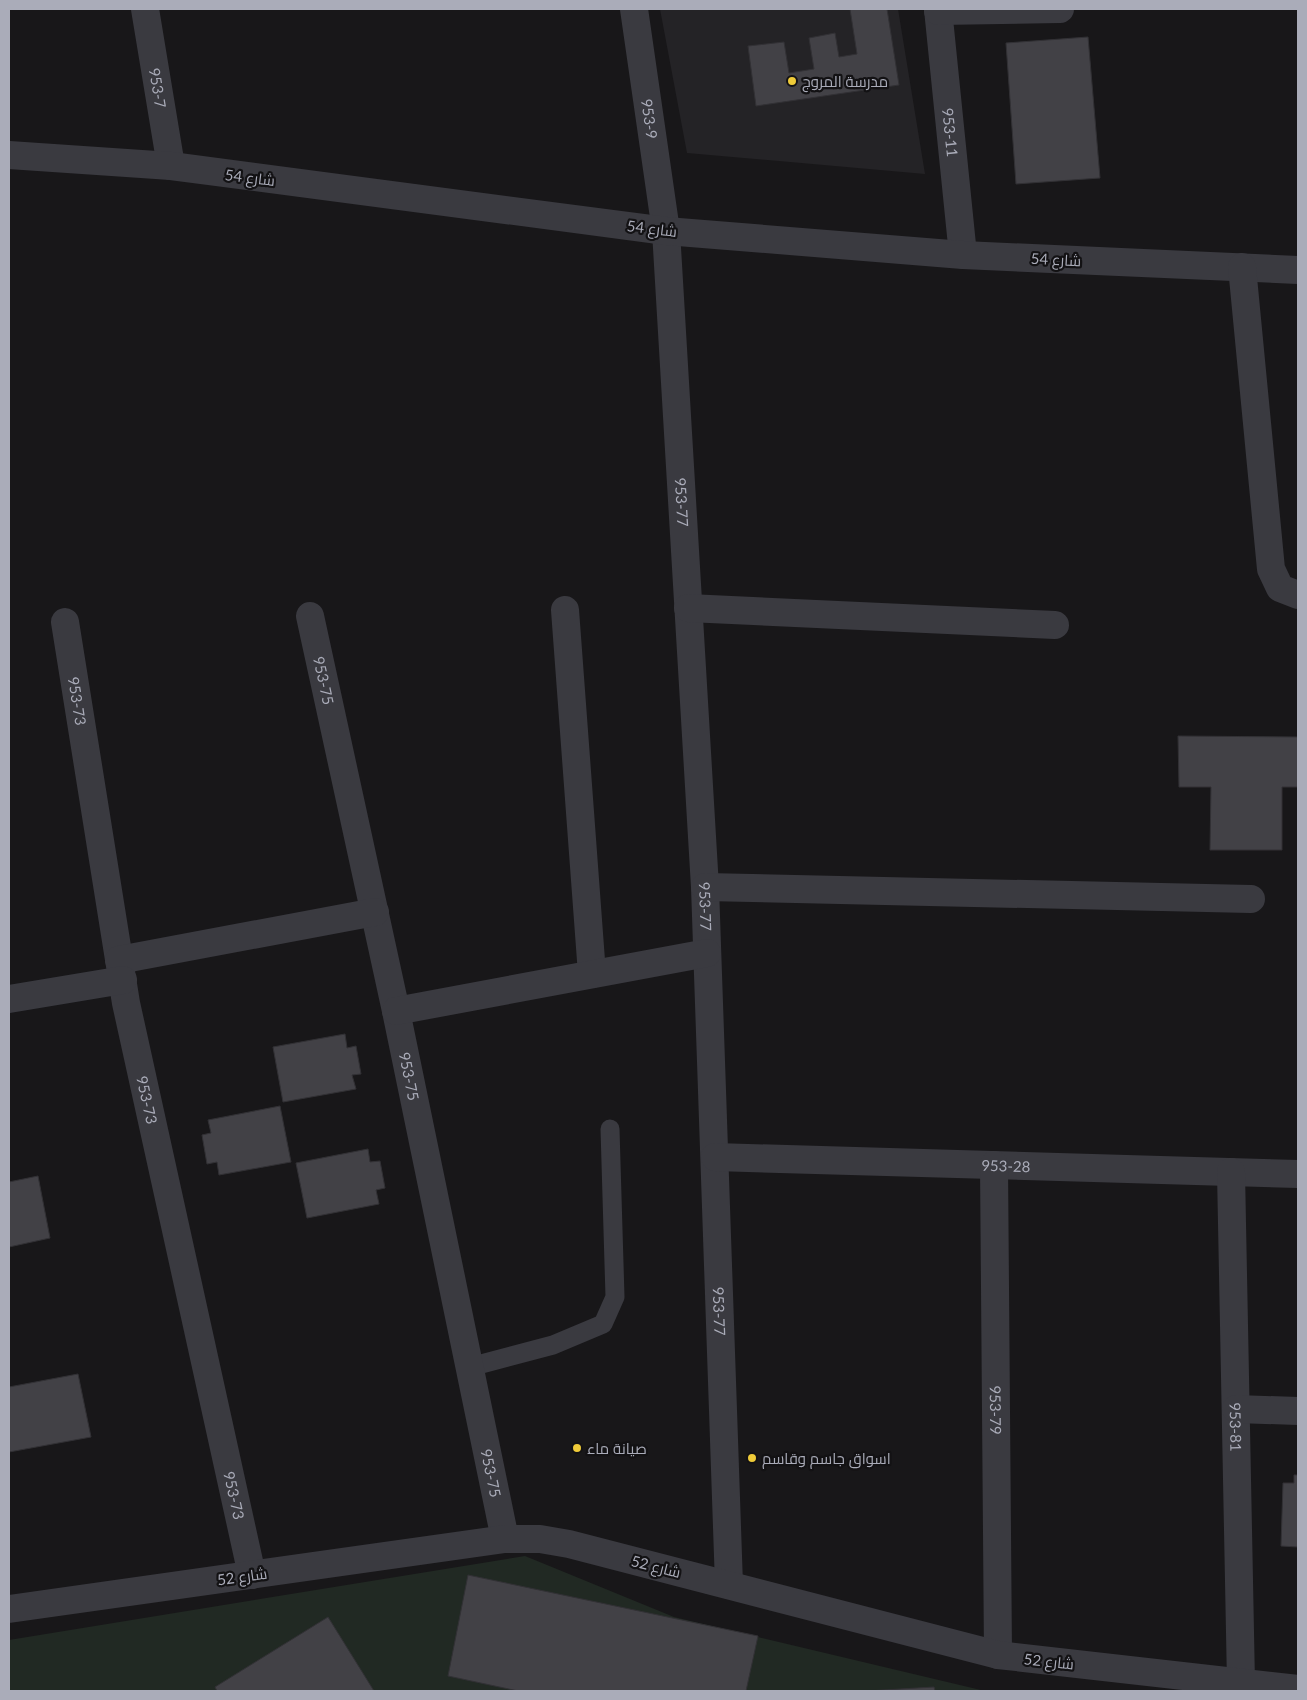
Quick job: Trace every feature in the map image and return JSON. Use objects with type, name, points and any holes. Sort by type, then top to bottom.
[{"type":"street","name":"953-7","points":[[145,9],[171,166]]},
{"type":"street","name":"953-9","points":[[634,9],[666,230]]},
{"type":"street","points":[[938,10],[1060,9]]},
{"type":"street","name":"953-11","points":[[938,10],[963,255]]},
{"type":"street","name":"شارع 54","points":[[9,155],[171,166],[666,230],[963,255],[1298,270]]},
{"type":"street","name":"953-77","points":[[666,230],[705,888],[729,1585]]},
{"type":"street","points":[[1242,267],[1271,569],[1280,588],[1298,595]]},
{"type":"street","points":[[688,608],[1054,625]]},
{"type":"street","points":[[564,610],[592,974]]},
{"type":"street","name":"953-75","points":[[310,616],[375,912],[506,1538]]},
{"type":"street","name":"953-73","points":[[65,622],[121,970],[252,1575]]},
{"type":"street","points":[[705,888],[1251,899]]},
{"type":"street","points":[[9,999],[121,970],[375,912]]},
{"type":"street","points":[[396,1011],[707,953]]},
{"type":"street","name":"953-28","points":[[715,1157],[1298,1174]]},
{"type":"street","name":"953-79","points":[[994,1165],[998,1655]]},
{"type":"street","name":"953-81","points":[[1231,1172],[1241,1682]]},
{"type":"street","points":[[1236,1409],[1298,1411]]},
{"type":"street","name":"شارع 52","points":[[9,1609],[506,1538],[540,1538],[998,1655],[1298,1689]]},
{"type":"lane","points":[[470,1367],[553,1345],[603,1324],[615,1297],[610,1130]]},
{"type":"shaded area","name":"مدرسة المروج","points":[[660,9],[898,9],[925,174],[687,153]]},
{"type":"shaded area","points":[[525,1556],[674,1617],[985,1691],[9,1691],[9,1640]]},
{"type":"building","points":[[850,9],[887,9],[899,85],[756,106],[748,46],[784,42],[789,73],[814,69],[809,38],[835,33],[839,57],[857,54]]},
{"type":"building","points":[[1088,37],[1100,178],[1016,184],[1006,43]]},
{"type":"building","points":[[1178,736],[1298,737],[1298,787],[1282,787],[1282,850],[1210,850],[1211,787],[1179,787]]},
{"type":"building","points":[[345,1034],[347,1048],[356,1046],[361,1074],[352,1075],[356,1089],[283,1102],[273,1047]]},
{"type":"building","points":[[280,1106],[291,1162],[219,1175],[217,1162],[207,1164],[202,1135],[211,1133],[208,1120]]},
{"type":"building","points":[[368,1149],[370,1162],[380,1161],[385,1188],[376,1190],[379,1204],[307,1218],[296,1163]]},
{"type":"building","points":[[38,1176],[50,1238],[9,1247],[9,1182]]},
{"type":"building","points":[[78,1374],[91,1437],[9,1452],[9,1387]]},
{"type":"building","points":[[1294,1475],[1298,1475],[1298,1547],[1281,1546],[1283,1483],[1294,1483]]},
{"type":"building","points":[[468,1575],[758,1636],[746,1691],[518,1691],[448,1676]]},
{"type":"building","points":[[328,1617],[374,1691],[217,1691],[215,1687]]},
{"type":"building","points":[[934,1687],[935,1691],[867,1691]]},
{"type":"place","name":"مدرسة المروج","points":[[792,81]]},
{"type":"place","name":"صيانة ماء","points":[[577,1448]]},
{"type":"place","name":"اسواق جاسم وقاسم","points":[[752,1458]]}]
